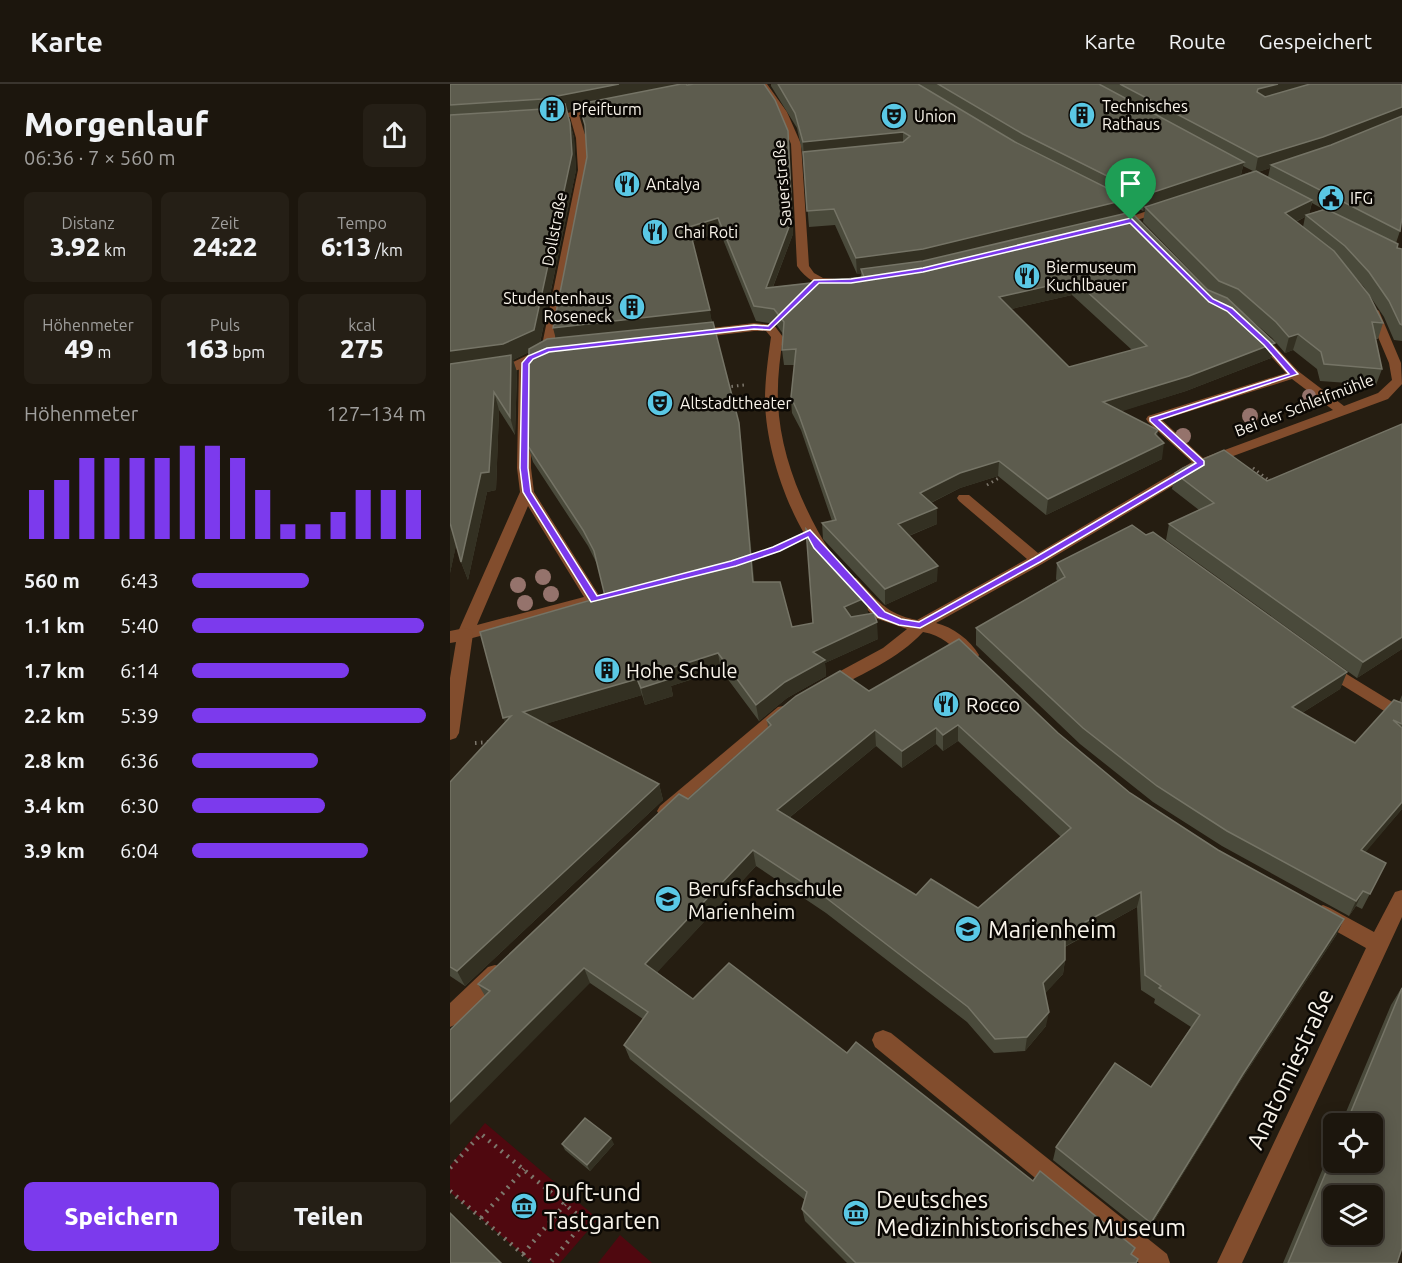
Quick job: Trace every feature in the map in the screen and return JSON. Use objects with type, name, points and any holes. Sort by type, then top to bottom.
[{"type":"street","name":"Sauerstraße","points":[[763,84],[791,128],[798,163],[803,266],[808,275],[817,281],[851,281]]},
{"type":"street","points":[[534,120],[608,106]]},
{"type":"street","name":"Dollstraße","points":[[525,363],[530,357],[552,350],[583,170],[581,138],[574,114]]},
{"type":"street","points":[[798,163],[809,162]]},
{"type":"street","points":[[1108,225],[1135,219],[1179,204]]},
{"type":"street","name":"Bei der Schleifmühle","points":[[815,692],[892,650],[909,639],[920,625],[1037,560],[1120,518],[1201,463],[1383,396],[1398,381],[1398,362],[1366,300]]},
{"type":"street","points":[[683,335],[754,327],[770,328],[777,337],[772,409],[778,446],[810,532],[818,546],[881,614],[899,622],[939,629],[953,637],[987,670]]},
{"type":"street","points":[[1252,330],[1294,374],[1343,411]]},
{"type":"street","points":[[450,376],[525,363],[524,468],[527,492],[594,600],[457,636]]},
{"type":"street","name":"Bei der Schleifmühle","points":[[1201,463],[1153,419],[1294,374]]},
{"type":"street","points":[[450,733],[457,636],[527,492]]},
{"type":"street","points":[[964,498],[1037,560]]},
{"type":"street","points":[[1319,662],[1402,716]]},
{"type":"street","points":[[651,824],[684,794],[795,704]]},
{"type":"street","name":"Anatomiestraße","points":[[1229,1263],[1378,944],[1402,898]]},
{"type":"street","points":[[1307,905],[1378,944]]},
{"type":"street","points":[[450,1017],[510,960]]},
{"type":"street","points":[[883,1040],[1158,1263]]},
{"type":"path","points":[[724,387],[772,384]]},
{"type":"path","points":[[1232,451],[1273,484]]},
{"type":"path","points":[[964,498],[1008,473]]},
{"type":"path","points":[[744,560],[776,549],[810,532]]},
{"type":"path","points":[[471,743],[502,741]]},
{"type":"path","points":[[450,1168],[482,1134],[585,1221],[550,1263]]},
{"type":"path","points":[[481,1218],[524,1169]]},
{"type":"path","points":[[450,1191],[533,1263]]},
{"type":"path","points":[[523,1254],[566,1204]]},
{"type":"shaded area","name":"Duft-und Tastgarten","points":[[485,1123],[598,1219],[560,1263],[533,1263],[450,1192],[450,1166]]},
{"type":"shaded area","points":[[620,1235],[652,1263],[598,1263]]},
{"type":"building","points":[[450,84],[619,84],[542,99],[450,105]]},
{"type":"building","points":[[681,84],[764,84],[775,100],[788,131],[792,219],[766,288],[864,277],[861,269],[923,261],[1131,212],[1208,290],[1227,298],[1275,343],[1189,376],[1103,402],[1158,430],[1155,434],[1164,443],[1048,499],[999,461],[960,473],[920,493],[937,508],[898,524],[938,566],[885,589],[822,523],[836,520],[791,397],[796,349],[782,350],[784,322],[774,309],[754,306],[718,218],[689,227],[710,310],[553,328],[587,157],[585,125],[579,104]],"holes":[[[1074,280],[1147,346],[1069,367],[999,297]]]},
{"type":"building","points":[[778,84],[918,84],[1015,142],[1129,199],[923,249],[856,258],[834,209],[807,211],[803,152],[903,142],[910,136],[903,132],[803,142],[795,113]]},
{"type":"building","points":[[938,84],[1099,84],[1244,162],[1145,195],[1023,134]]},
{"type":"building","points":[[1120,84],[1278,84],[1258,89],[1257,92],[1265,97],[1310,84],[1402,84],[1402,107],[1323,137],[1258,157]]},
{"type":"building","points":[[565,104],[570,123],[572,154],[534,330],[503,344],[450,351],[450,115],[543,109]]},
{"type":"building","points":[[1402,116],[1400,231],[1271,165],[1331,145]]},
{"type":"building","points":[[1256,171],[1312,200],[1285,213],[1334,251],[1369,295],[1383,323],[1372,322],[1382,369],[1324,364],[1321,352],[1298,334],[1289,337],[1276,322],[1238,289],[1219,281],[1145,207]]},
{"type":"building","points":[[1326,209],[1398,244],[1397,248],[1402,249],[1402,325],[1369,272],[1345,246],[1306,215]]},
{"type":"building","points":[[713,322],[739,423],[753,582],[780,582],[792,627],[813,623],[806,529],[867,597],[844,607],[851,617],[874,613],[877,622],[813,652],[825,660],[785,682],[756,705],[718,653],[665,670],[669,679],[641,688],[637,679],[523,712],[659,784],[457,971],[450,967],[450,782],[511,716],[503,718],[480,632],[605,596],[594,551],[583,530],[528,446],[529,349],[547,339]]},
{"type":"building","points":[[511,355],[510,417],[494,392],[489,472],[481,473],[461,562],[450,523],[450,364]]},
{"type":"building","points":[[1402,424],[1402,637],[1363,662],[1169,524],[1214,503],[1175,473],[1224,450],[1267,481]]},
{"type":"building","points":[[1132,525],[1146,535],[1153,532],[1347,672],[1292,707],[1355,743],[1394,700],[1402,703],[1402,724],[1393,720],[1402,728],[1402,802],[1361,850],[1386,863],[1370,894],[1363,891],[1356,901],[1227,831],[1157,786],[1083,728],[976,628],[1065,577],[1057,563]]},
{"type":"building","points":[[959,639],[1058,733],[1130,793],[1218,850],[1344,919],[1243,1074],[1151,1223],[1056,1147],[1115,1063],[1151,1087],[1200,1015],[1159,988],[1161,986],[1145,975],[1141,892],[1065,933],[1065,960],[1043,983],[1049,1012],[1027,1037],[995,1039],[968,1007],[825,897],[753,850],[645,964],[693,999],[729,963],[847,1053],[856,1042],[1033,1181],[1040,1171],[1135,1248],[1131,1254],[1138,1259],[1136,1263],[856,1263],[802,1209],[807,1192],[624,1045],[648,1012],[584,968],[450,1102],[450,1030],[490,991],[478,984],[679,794],[688,799],[771,725],[767,720],[796,696],[840,671],[869,691]],"holes":[[[958,725],[1071,828],[978,908],[931,879],[916,895],[777,810],[875,730],[902,751],[936,728],[943,735]]]},
{"type":"building","points":[[1402,988],[1402,1248],[1397,1263],[1288,1263],[1326,1173],[1383,1173],[1383,1113],[1351,1113]]},
{"type":"building","points":[[585,1118],[611,1138],[587,1165],[562,1144]]},
{"type":"building","points":[[450,1213],[501,1263],[450,1263]]},
{"type":"place","name":"Pfeifturm","points":[[552,109]]},
{"type":"place","name":"Technisches Rathaus","points":[[1082,115]]},
{"type":"place","name":"Union","points":[[894,116]]},
{"type":"place","name":"Antalya","points":[[627,184]]},
{"type":"place","name":"IFG","points":[[1331,198]]},
{"type":"place","name":"Chai Roti","points":[[655,232]]},
{"type":"place","name":"Biermuseum Kuchlbauer","points":[[1027,276]]},
{"type":"place","name":"Studentenhaus Roseneck","points":[[632,307]]},
{"type":"place","name":"Altstadttheater","points":[[660,403]]},
{"type":"place","name":"Hohe Schule","points":[[607,670]]},
{"type":"place","name":"Rocco","points":[[946,704]]},
{"type":"place","name":"Berufsfachschule Marienheim","points":[[668,899]]},
{"type":"place","name":"Marienheim","points":[[968,929]]},
{"type":"place","name":"Duft-und Tastgarten","points":[[524,1206]]},
{"type":"place","name":"Deutsches Medizinhistorisches Museum","points":[[856,1213]]},
{"type":"route","points":[[1131,220],[1200,291],[1211,301],[1230,309],[1294,374],[1153,419],[1201,463],[1037,560],[920,625],[899,622],[881,614],[818,546],[810,532],[776,549],[733,564],[594,600],[527,492],[524,468],[525,363],[530,357],[547,350],[754,327],[770,328],[817,281],[831,283],[880,278],[923,270],[1131,220]]}]
